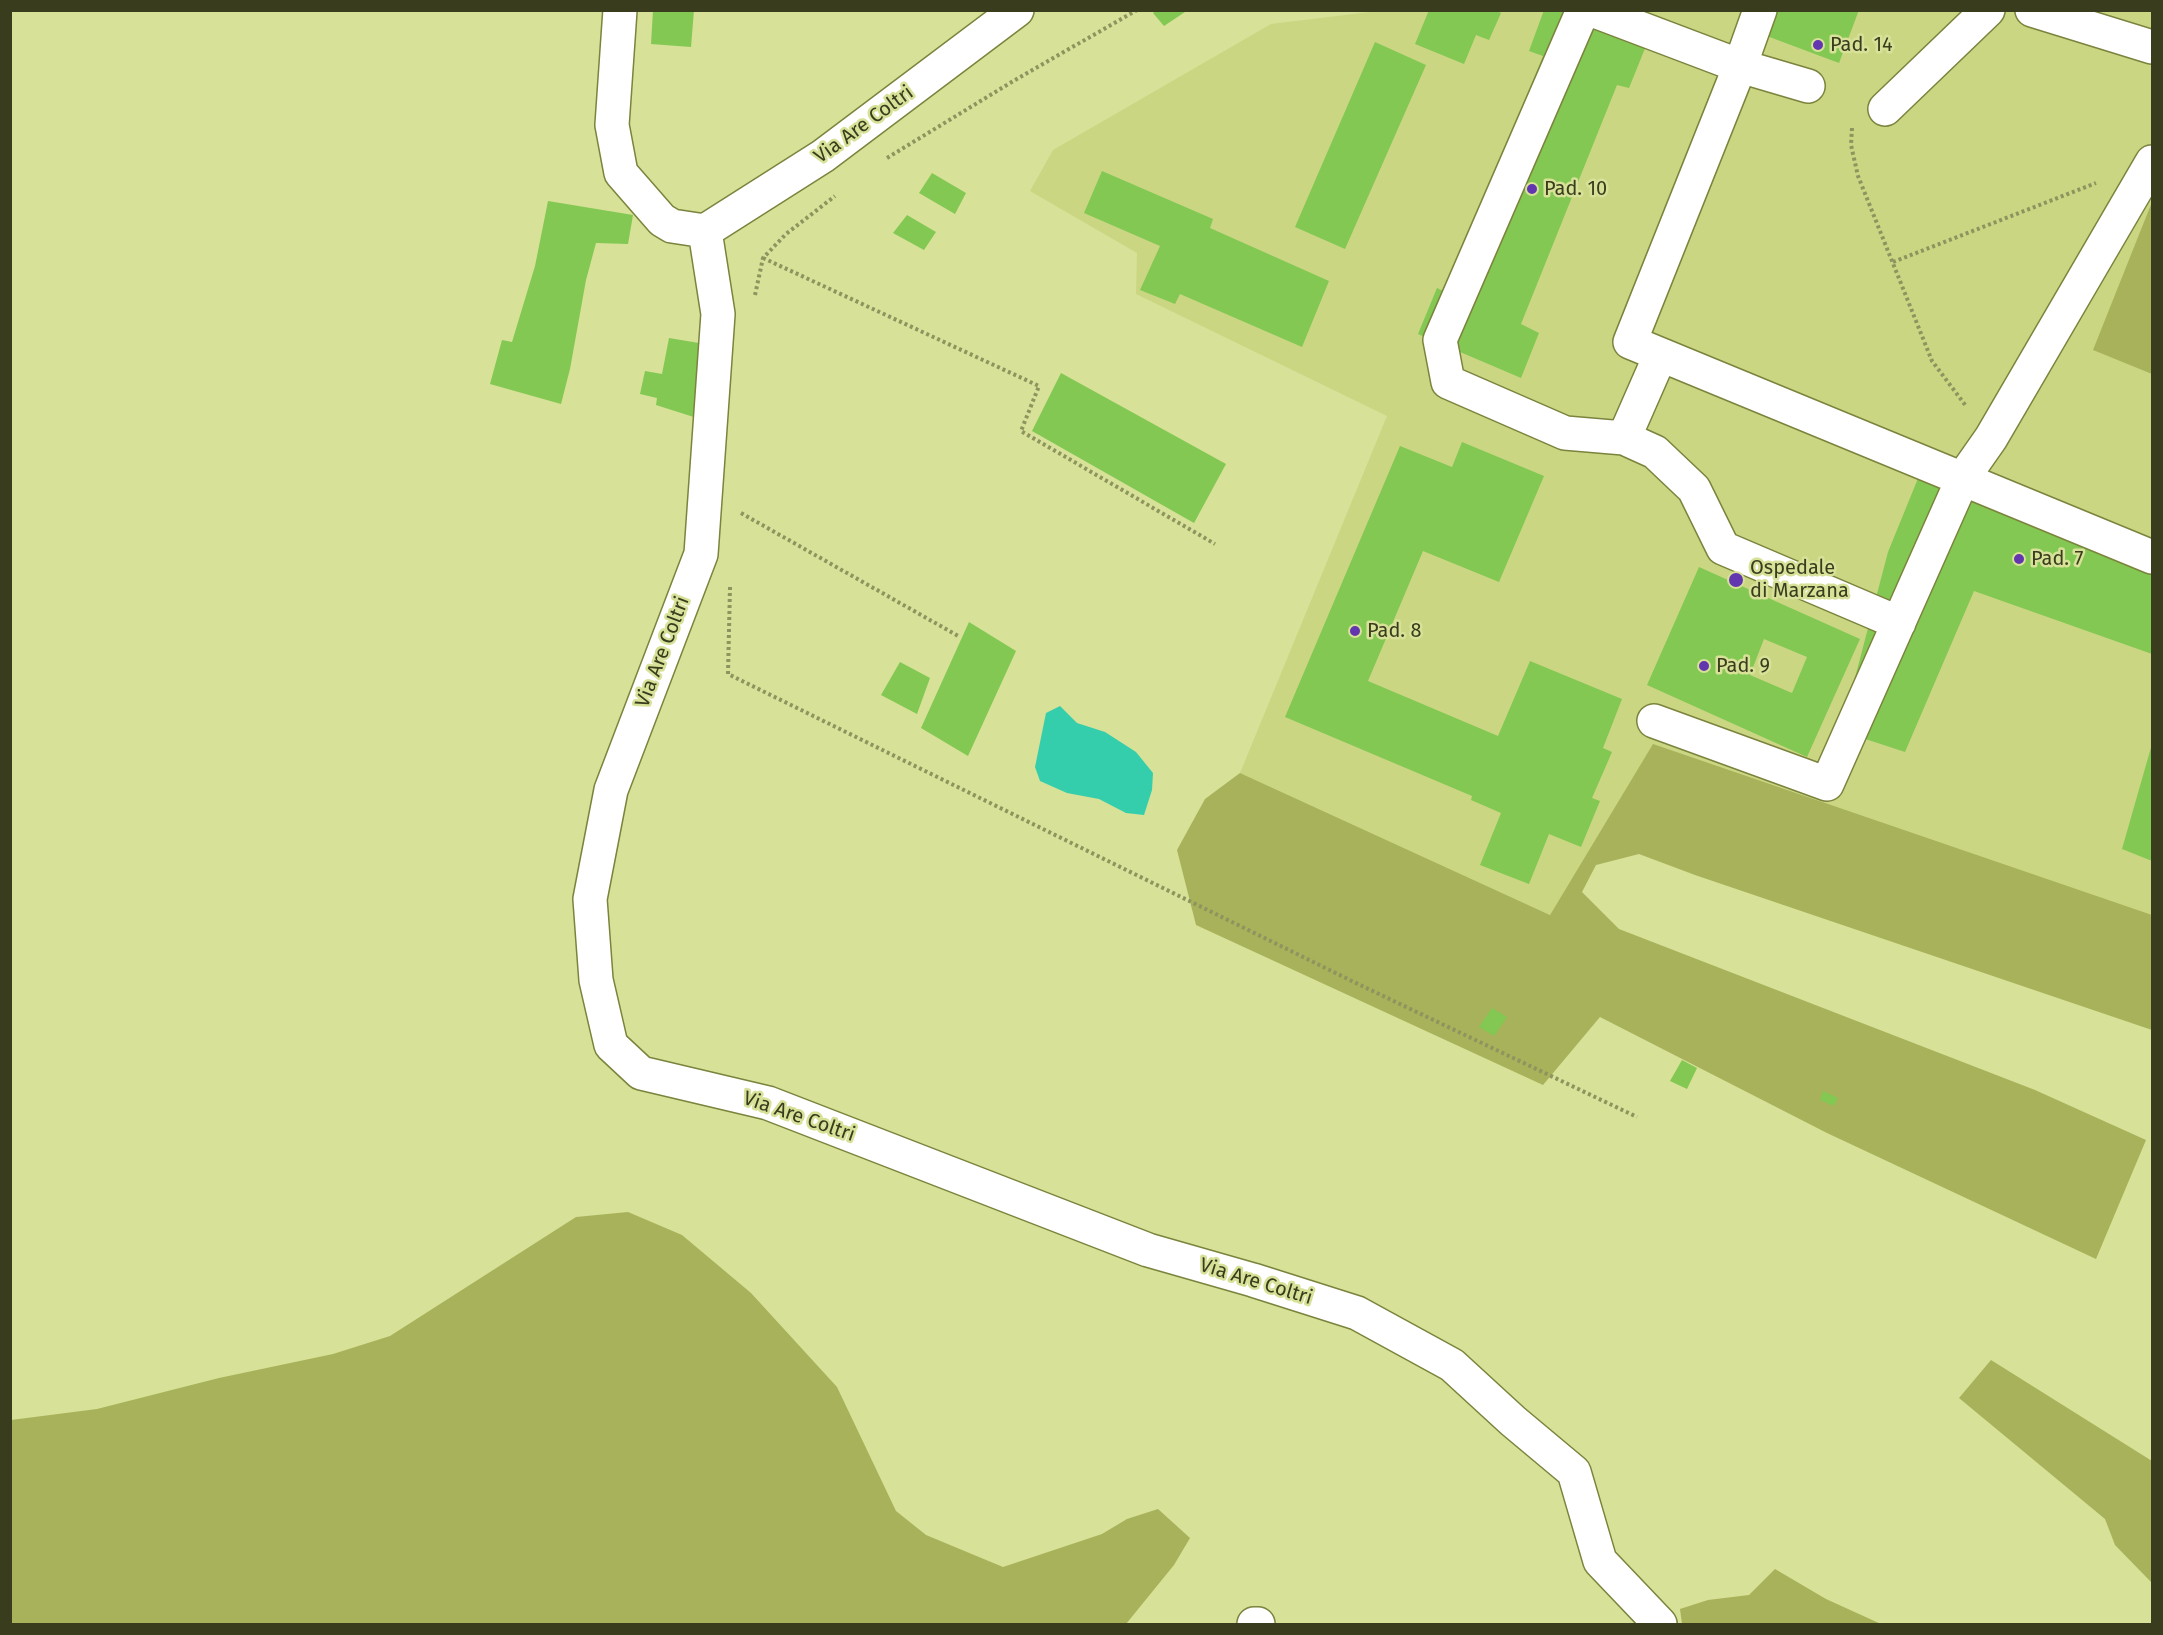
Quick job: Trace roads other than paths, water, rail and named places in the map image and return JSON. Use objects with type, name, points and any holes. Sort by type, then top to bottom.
[{"type":"street","points":[[620,10],[612,125],[621,173],[662,220],[672,226],[705,231]]},
{"type":"street","name":"Via Are Coltri","points":[[1017,10],[823,156],[705,231],[718,314],[701,554],[611,790],[591,899],[596,980],[611,1045],[641,1073],[768,1103],[1148,1250],[1254,1280],[1357,1313],[1452,1365],[1513,1421],[1574,1472],[1600,1561],[1660,1624]]},
{"type":"street","points":[[1583,10],[1440,340],[1448,382],[1565,433],[1624,438],[1656,452],[1694,489],[1724,548],[1899,623]]},
{"type":"street","points":[[1592,10],[1740,66],[1808,86]]},
{"type":"street","points":[[1760,10],[1630,342],[2152,557]]},
{"type":"street","points":[[1885,109],[1988,10]]},
{"type":"street","points":[[2032,10],[2152,47]]},
{"type":"street","points":[[1654,721],[1827,784],[1963,478],[1991,438],[2152,162]]},
{"type":"street","points":[[1624,438],[1660,356]]},
{"type":"water","points":[[1060,706],[1077,723],[1105,732],[1136,752],[1153,773],[1152,790],[1144,815],[1126,813],[1099,799],[1067,793],[1040,781],[1035,767],[1046,713]]},
{"type":"place","name":"Pad. 14","points":[[1818,45]]},
{"type":"place","name":"Pad. 10","points":[[1532,189]]},
{"type":"place","name":"Pad. 7","points":[[2019,559]]},
{"type":"place","name":"Ospedale di Marzana","points":[[1736,580]]},
{"type":"place","name":"Pad. 8","points":[[1355,631]]},
{"type":"place","name":"Pad. 9","points":[[1704,666]]}]
